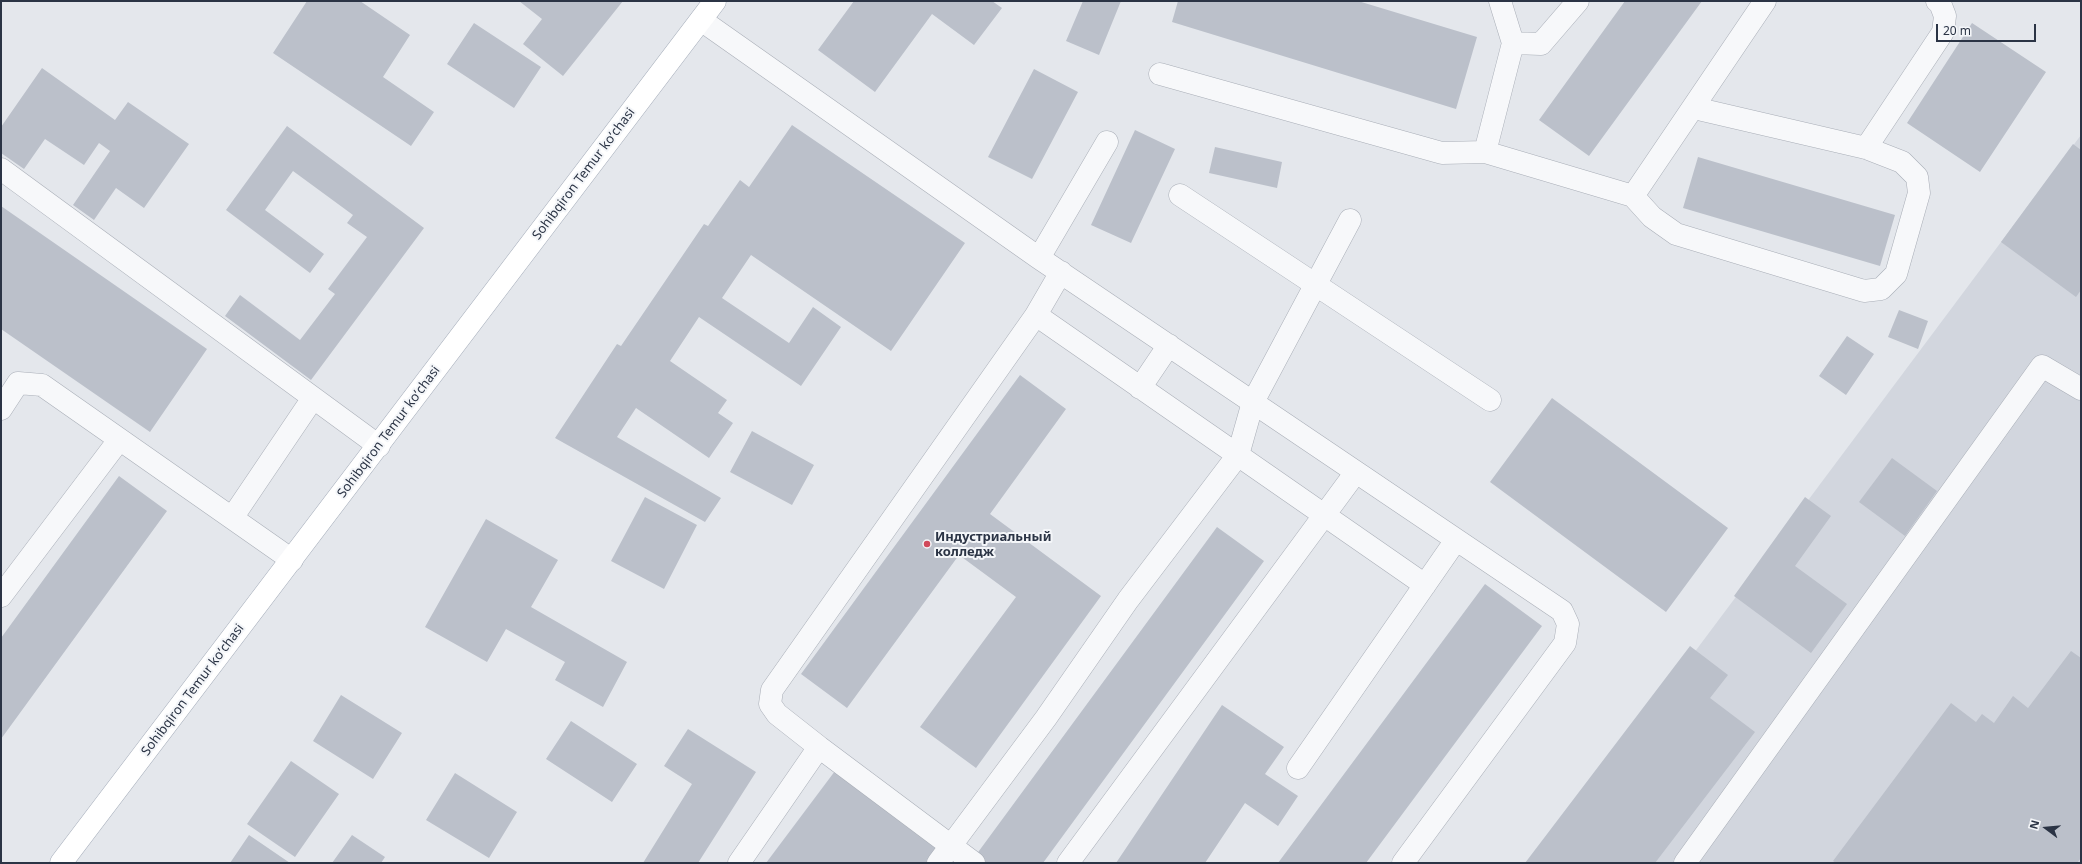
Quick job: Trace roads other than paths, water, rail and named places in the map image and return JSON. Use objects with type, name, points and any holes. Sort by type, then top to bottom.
[{"type":"main road","name":"Sohibqiron Temur koʻchasi","points":[[61,863],[379,446],[715,1]]},
{"type":"street","points":[[1484,152],[1513,43],[1500,1]]},
{"type":"street","points":[[1513,43],[1542,44],[1578,1]]},
{"type":"street","points":[[1633,196],[1765,1]]},
{"type":"street","points":[[1866,148],[1943,32],[1945,16],[1940,3],[1937,1]]},
{"type":"street","points":[[701,20],[1039,258],[1562,611],[1568,624],[1565,643],[1403,863]]},
{"type":"street","points":[[1160,74],[1442,153],[1484,152],[1633,196],[1652,218],[1676,234],[1864,291],[1881,289],[1896,274],[1919,193],[1916,176],[1902,162],[1866,148],[1694,108]]},
{"type":"street","points":[[1039,258],[1107,142]]},
{"type":"street","points":[[1,169],[379,446]]},
{"type":"street","points":[[1180,195],[1490,400]]},
{"type":"street","points":[[938,863],[1046,718],[1128,600],[1238,455],[1253,402],[1350,220]]},
{"type":"street","points":[[974,863],[777,714],[770,704],[772,690],[1036,315],[1061,272]]},
{"type":"street","points":[[1036,315],[1425,585]]},
{"type":"street","points":[[1140,388],[1169,346]]},
{"type":"street","points":[[1685,863],[2042,366],[2081,389]]},
{"type":"street","points":[[1,409],[18,383],[42,385],[292,560]]},
{"type":"street","points":[[232,518],[313,398]]},
{"type":"street","points":[[1,596],[119,440]]},
{"type":"street","points":[[1068,863],[1356,472]]},
{"type":"street","points":[[1298,768],[1456,540]]},
{"type":"street","points":[[739,863],[819,747]]},
{"type":"place","name":"Индустриальный колледж","points":[[927,544]]}]
